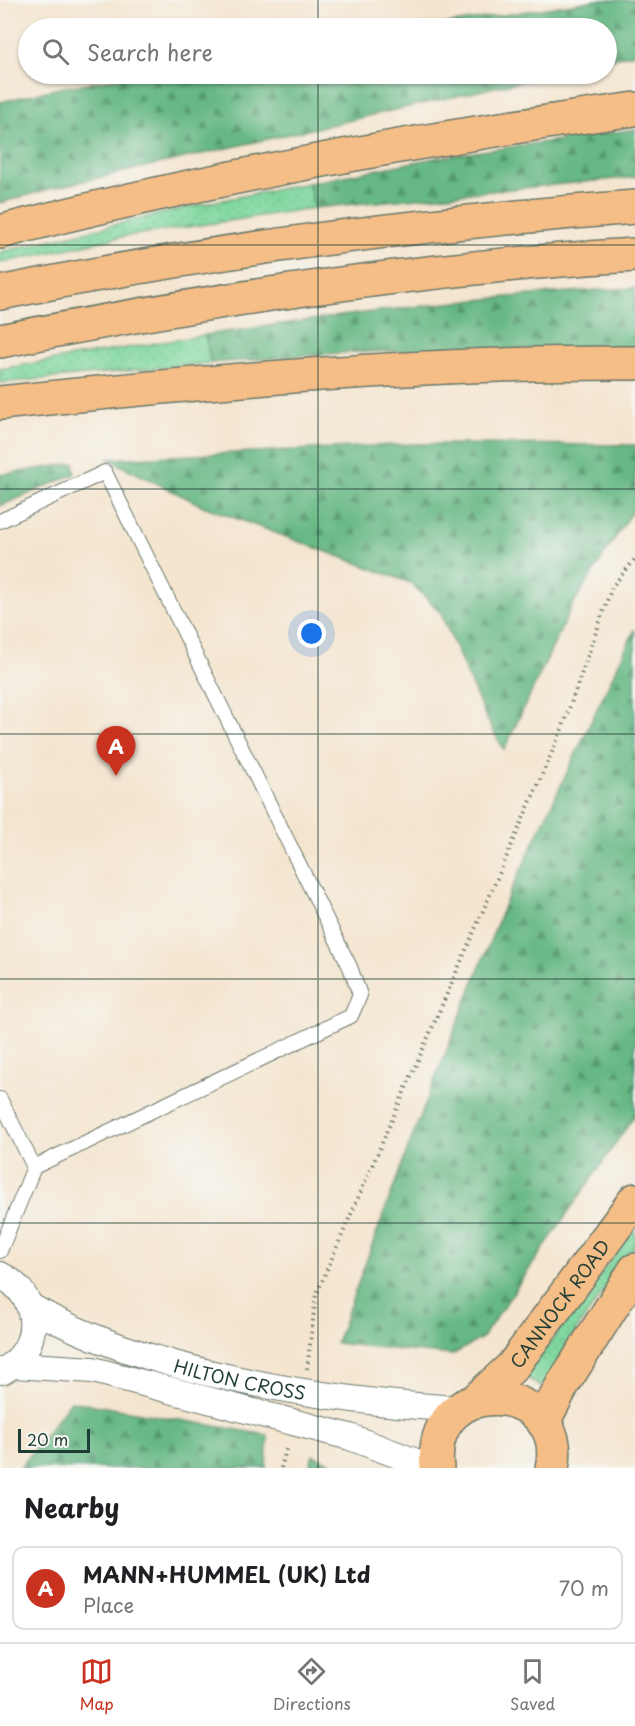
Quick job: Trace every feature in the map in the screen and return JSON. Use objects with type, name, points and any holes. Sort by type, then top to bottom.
[{"type":"highway","points":[[0,232],[266,171],[525,124],[635,109]]},
{"type":"highway","points":[[0,293],[83,276],[273,245],[472,220],[635,207]]},
{"type":"highway","points":[[0,341],[208,303],[344,284],[485,267],[635,255]]},
{"type":"highway","points":[[0,403],[189,385],[391,371],[635,363]]},
{"type":"highway","name":"CANNOCK ROAD","points":[[434,1468],[437,1442],[448,1419],[513,1367],[635,1200]]},
{"type":"highway","points":[[549,1443],[563,1384],[635,1270]]},
{"type":"highway","points":[[468,1404],[489,1397],[512,1399],[534,1412],[549,1443]]},
{"type":"street","name":"HILTON CROSS","points":[[0,1275],[23,1292],[30,1307],[33,1325],[32,1337],[24,1354],[7,1369]]},
{"type":"street","name":"HILTON CROSS","points":[[30,1307],[60,1323],[108,1343],[211,1373],[398,1406],[468,1404]]},
{"type":"street","name":"HILTON CROSS","points":[[7,1369],[93,1370],[350,1437],[434,1468]]},
{"type":"lane","points":[[0,521],[105,472],[345,956],[360,994],[351,1016],[34,1167],[6,1218],[0,1251]]},
{"type":"lane","points":[[0,1099],[34,1167]]},
{"type":"lane","points":[[549,1443],[567,1468]]},
{"type":"path","points":[[304,1390],[316,1295],[562,729],[612,587],[635,559]]},
{"type":"path","points":[[281,1468],[293,1421]]},
{"type":"green space","points":[[597,0],[635,0],[635,53],[617,58],[617,18],[484,18]]},
{"type":"green space","points":[[84,84],[509,84],[53,188],[0,203],[0,102]]},
{"type":"green space","points":[[635,129],[635,177],[314,208],[309,183],[434,158]]},
{"type":"green space","points":[[309,183],[314,208],[121,237],[0,263],[0,252],[193,206]]},
{"type":"green space","points":[[635,288],[635,347],[354,352],[211,363],[205,335],[419,306],[527,295]]},
{"type":"green space","points":[[205,335],[211,363],[0,383],[0,369]]},
{"type":"green space","points":[[415,444],[635,445],[635,507],[573,604],[504,750],[486,718],[440,612],[411,583],[203,506],[108,459]]},
{"type":"green space","points":[[74,463],[75,474],[0,506],[0,475]]},
{"type":"green space","points":[[635,629],[635,1115],[482,1338],[452,1355],[336,1343],[411,1140],[506,901]]},
{"type":"green space","points":[[635,1225],[635,1246],[568,1342],[548,1390],[523,1376],[574,1312]]},
{"type":"green space","points":[[71,1401],[268,1435],[266,1468],[20,1468]]},
{"type":"green space","points":[[313,1455],[343,1468],[309,1468]]},
{"type":"place","name":"MANN+HUMMEL (UK) Ltd","points":[[116,776]]}]
